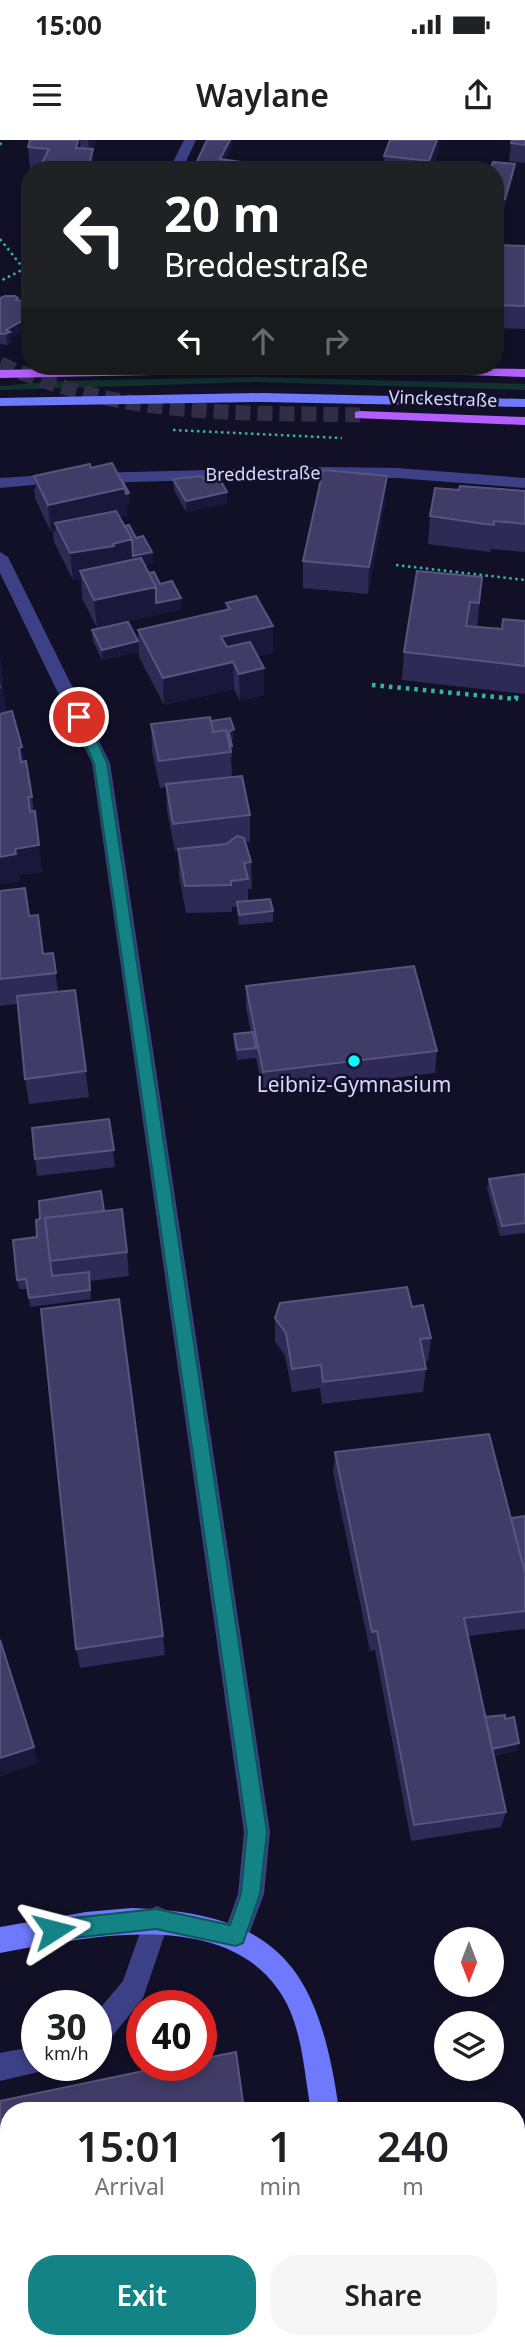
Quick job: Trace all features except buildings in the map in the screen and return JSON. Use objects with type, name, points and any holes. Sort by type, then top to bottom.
[{"type":"main road","name":"Vinckestraße","points":[[504,372],[525,373]]},
{"type":"main road","name":"Vinckestraße","points":[[2,375],[21,374]]},
{"type":"main road","name":"Vinckestraße","points":[[0,402],[172,396],[398,397],[525,403]]},
{"type":"main road","name":"Vinckestraße","points":[[360,415],[525,421]]},
{"type":"main road","points":[[0,1940],[81,1925],[156,1919],[236,1936],[279,1966],[308,2020],[323,2102]]},
{"type":"street","points":[[180,161],[190,140]]},
{"type":"street","name":"Breddestraße","points":[[0,483],[327,472],[397,473],[525,483]]},
{"type":"street","points":[[0,557],[101,763],[257,1832],[251,1894],[236,1936]]},
{"type":"street","points":[[112,2015],[134,1989],[156,1919]]},
{"type":"street","points":[[0,2067],[21,2063]]},
{"type":"path","points":[[0,239],[21,265]]},
{"type":"path","points":[[0,281],[21,270]]},
{"type":"path","points":[[166,429],[346,439]]},
{"type":"path","points":[[396,565],[525,580]]},
{"type":"path","points":[[372,685],[516,699],[517,693]]},
{"type":"green space","points":[[256,377],[525,384],[525,390],[256,382],[0,390],[0,386],[58,381]]},
{"type":"tunnel","points":[[0,364],[21,372]]},
{"type":"tunnel","points":[[28,375],[90,394],[177,409],[360,415]]},
{"type":"place","name":"Leibniz-Gymnasium","points":[[354,1061]]},
{"type":"route","points":[[54,1930],[156,1919],[236,1936],[251,1894],[257,1832],[101,763],[79,717]]}]
